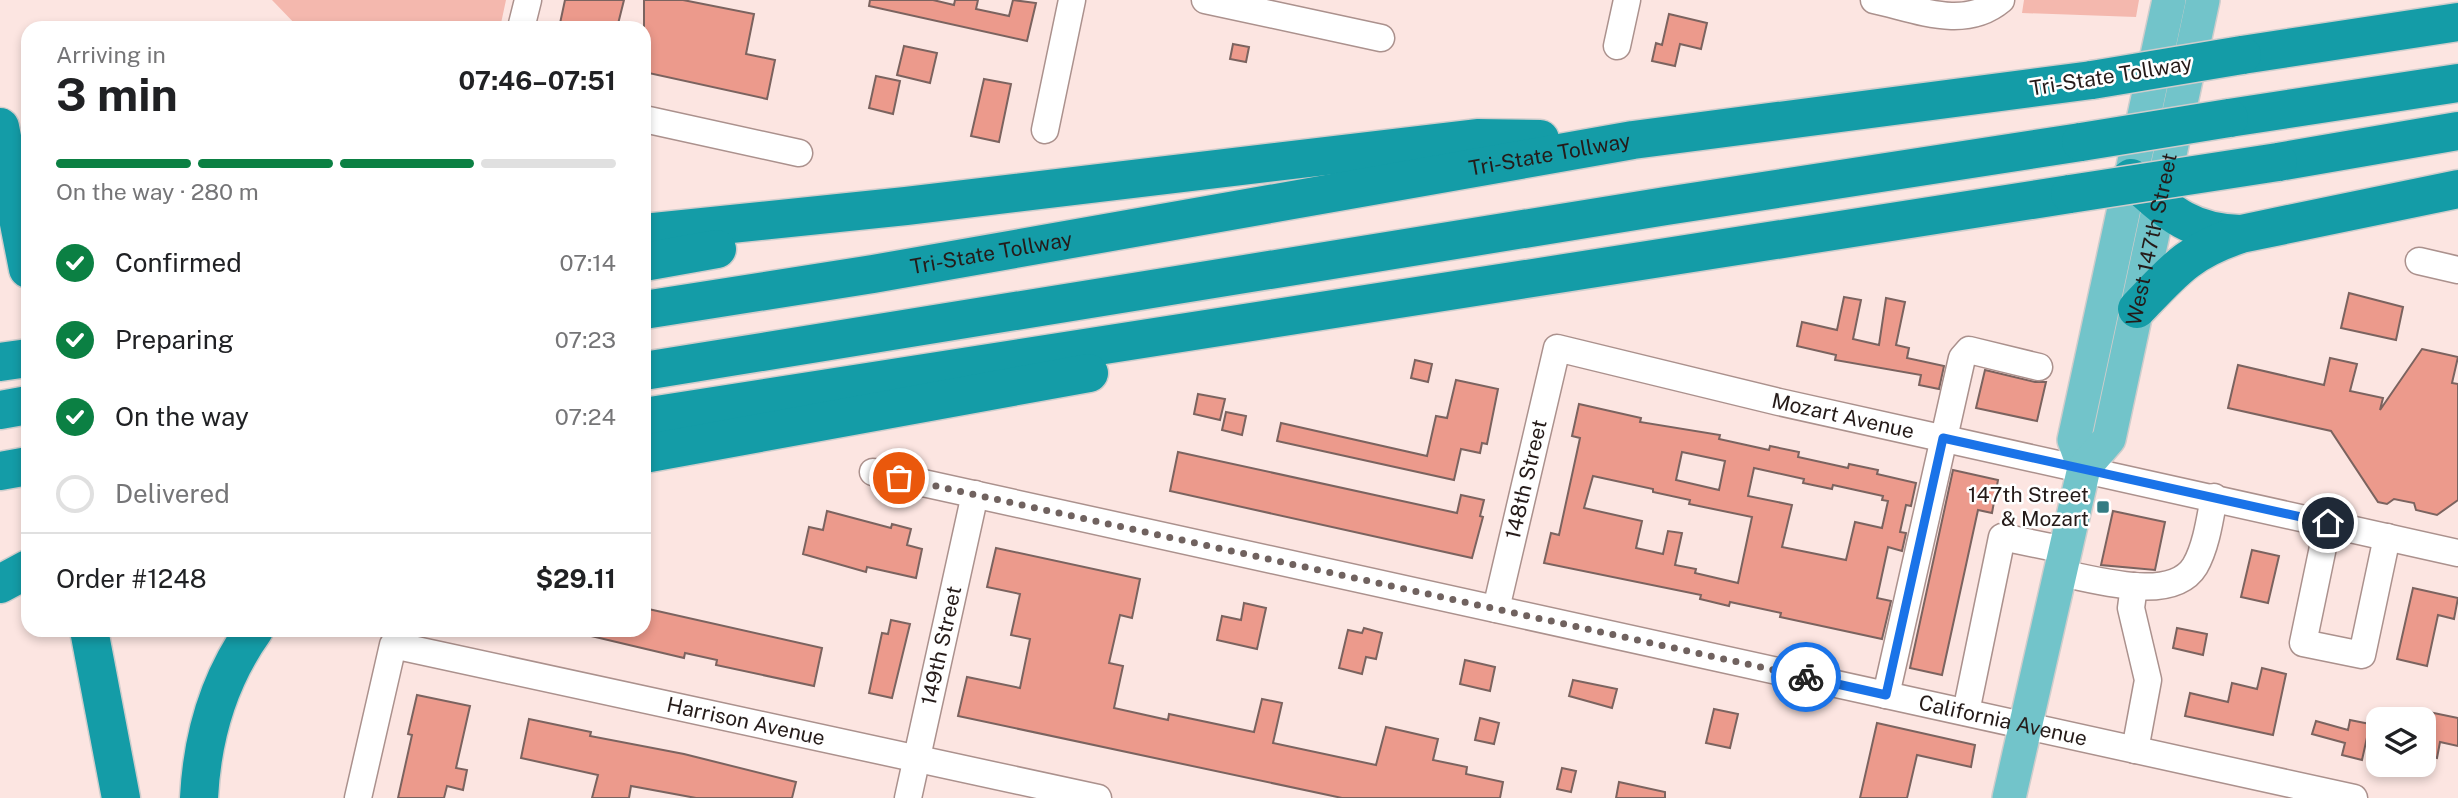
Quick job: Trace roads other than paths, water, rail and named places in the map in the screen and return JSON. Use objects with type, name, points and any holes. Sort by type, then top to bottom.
[{"type":"highway","name":"Tri-State Tollway","points":[[651,309],[873,274],[1633,140],[2092,80],[2458,22]]},
{"type":"highway","points":[[651,370],[2458,83]]},
{"type":"highway","points":[[0,127],[21,234]]},
{"type":"highway","points":[[651,416],[2277,162],[2458,131]]},
{"type":"highway","points":[[651,232],[906,206],[1477,138],[1633,140]]},
{"type":"highway","points":[[2131,178],[2179,220],[2194,226],[2241,234]]},
{"type":"highway","points":[[2137,310],[2181,262],[2202,249],[2241,234],[2458,189]]},
{"type":"highway","points":[[651,261],[757,242],[906,206]]},
{"type":"highway","points":[[0,275],[21,278]]},
{"type":"highway","points":[[651,453],[1431,310],[1508,283]]},
{"type":"highway","points":[[0,362],[21,359]]},
{"type":"highway","points":[[0,410],[21,406]]},
{"type":"highway","points":[[0,471],[21,468]]},
{"type":"highway","points":[[0,583],[21,572]]},
{"type":"highway","points":[[90,637],[121,798]]},
{"type":"highway","points":[[199,798],[206,740],[215,708],[229,670],[250,637]]},
{"type":"main road","name":"West 147th Street","points":[[2084,468],[2074,440],[2169,0]]},
{"type":"main road","name":"West 147th Street","points":[[2009,798],[2084,468],[2109,439],[2203,0]]},
{"type":"street","points":[[522,21],[527,0]]},
{"type":"street","points":[[1045,130],[1072,0]]},
{"type":"street","points":[[1205,0],[1381,38]]},
{"type":"street","points":[[1617,46],[1627,0]]},
{"type":"street","points":[[1874,0],[1953,18],[1980,14],[2001,0]]},
{"type":"street","points":[[651,121],[799,153]]},
{"type":"street","points":[[2419,261],[2458,270]]},
{"type":"street","name":"Mozart Avenue","points":[[1557,348],[1779,402],[2458,553]]},
{"type":"street","name":"148th Street","points":[[1496,609],[1557,348]]},
{"type":"street","points":[[1886,695],[1962,358],[1969,350],[2039,366]]},
{"type":"street","name":"California Avenue","points":[[873,472],[2354,798]]},
{"type":"street","name":"149th Street","points":[[908,798],[975,494]]},
{"type":"street","points":[[1966,712],[2002,537],[2134,586],[2159,588],[2190,573],[2201,551],[2214,498]]},
{"type":"street","points":[[2328,523],[2302,643],[2362,655],[2387,537]]},
{"type":"street","points":[[2134,586],[2131,608],[2148,680],[2145,710],[2135,750]]},
{"type":"street","name":"Harrison Avenue","points":[[358,798],[393,645],[1098,798]]},
{"type":"place","name":"147th Street & Mozart","points":[[2103,507]]}]
